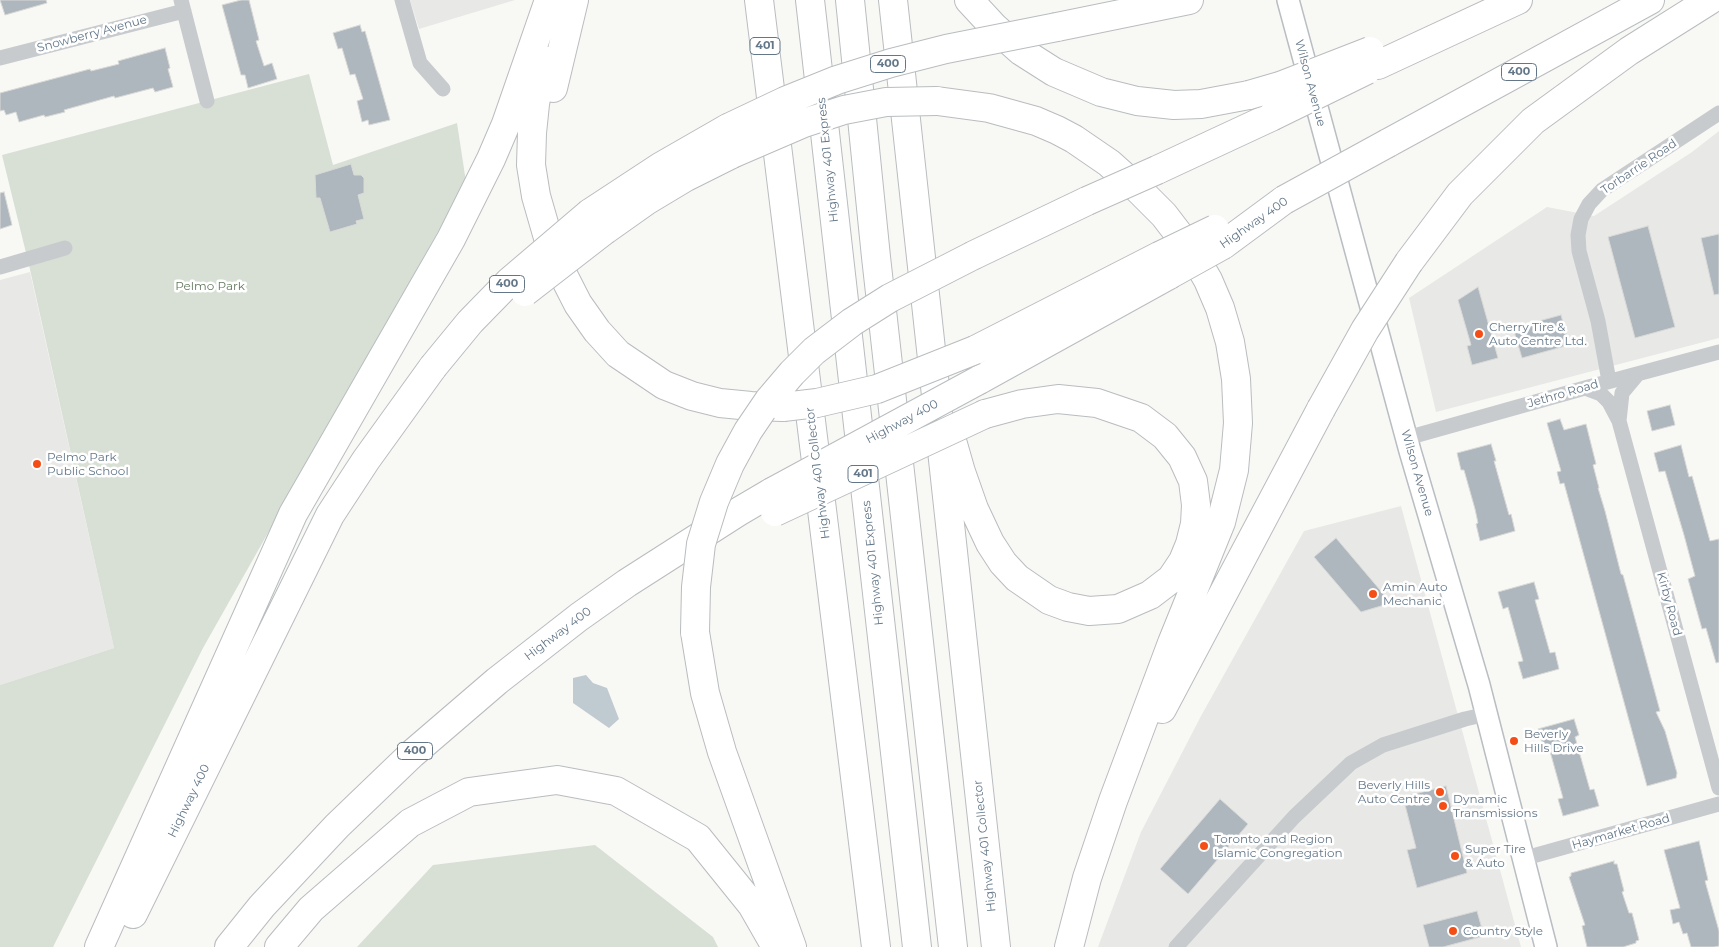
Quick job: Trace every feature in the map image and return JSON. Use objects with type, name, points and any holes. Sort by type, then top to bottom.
[{"type":"highway","points":[[99,947],[293,514],[451,239],[491,159],[517,93],[549,0]]},
{"type":"highway","points":[[558,0],[542,65],[532,133],[531,165],[536,196],[546,234],[565,281],[597,331],[618,354],[664,385],[692,396],[720,403],[782,407],[817,403],[877,389],[975,350],[1164,266]]},
{"type":"highway","points":[[546,234],[545,191],[548,120],[552,90],[574,0]]},
{"type":"highway","name":"Highway 401 Collector","points":[[759,0],[876,947]]},
{"type":"highway","name":"Highway 401 Express","points":[[810,0],[917,947]]},
{"type":"highway","points":[[850,0],[876,257],[953,947]]},
{"type":"highway","name":"Highway 401 Collector","points":[[893,0],[996,947]]},
{"type":"highway","points":[[969,0],[994,27],[1021,51],[1054,72],[1100,92],[1137,101],[1174,104],[1201,104],[1249,96],[1315,73],[1374,58],[1518,0]]},
{"type":"highway","name":"400","points":[[730,141],[785,101],[837,80],[891,63],[946,49],[1188,0]]},
{"type":"highway","points":[[792,947],[722,752],[705,693],[696,632],[696,588],[701,544],[714,502],[730,464],[748,431],[769,400],[814,351],[852,322],[890,298],[1087,201],[1270,117],[1477,0]]},
{"type":"highway","name":"Highway 400","points":[[229,947],[262,906],[337,826],[412,754],[497,681],[579,617],[679,549],[773,502],[980,380],[1164,266],[1650,0]]},
{"type":"highway","points":[[1113,801],[1321,409],[1365,330],[1409,262],[1460,194],[1533,121],[1629,51],[1710,0]]},
{"type":"highway","points":[[730,141],[804,123],[844,110],[886,102],[937,101],[988,108],[1036,121],[1074,139],[1109,163],[1164,215],[1190,249],[1208,280],[1220,308],[1230,342],[1236,378],[1238,423],[1234,470],[1221,522],[1172,643],[1113,801],[1087,878],[1069,947]]},
{"type":"highway","name":"Highway 400","points":[[117,947],[330,515],[366,460],[437,370],[553,268],[598,221],[660,166],[730,141]]},
{"type":"highway","points":[[773,502],[985,414],[1022,404],[1058,400],[1098,403],[1141,418],[1165,436],[1182,457],[1193,481],[1196,505],[1195,524],[1183,561],[1171,579],[1150,595],[1118,609],[1089,611],[1068,607],[1049,600],[1017,578],[1003,563],[990,543],[974,509],[961,472],[944,411],[930,345]]},
{"type":"highway","points":[[279,947],[310,910],[410,823],[469,792],[557,780],[616,791],[698,838],[752,905],[776,947]]},
{"type":"main road","name":"Wilson Avenue","points":[[1288,0],[1407,438],[1487,714],[1522,859],[1546,947]]},
{"type":"street","points":[[402,0],[420,63],[443,89]]},
{"type":"street","points":[[183,5],[207,101]]},
{"type":"street","name":"Snowberry Avenue","points":[[0,58],[183,5]]},
{"type":"street","name":"Torbarrie Road","points":[[1609,381],[1598,321],[1579,251],[1578,235],[1581,219],[1589,204],[1602,190],[1719,114]]},
{"type":"street","points":[[0,267],[66,248]]},
{"type":"street","name":"Jethro Road","points":[[1407,438],[1719,352]]},
{"type":"street","name":"Kirby Road","points":[[1619,421],[1622,393],[1637,375]]},
{"type":"street","name":"Kirby Road","points":[[1585,388],[1601,394],[1609,402],[1619,421],[1719,788]]},
{"type":"street","points":[[1176,947],[1294,817],[1351,763],[1383,745],[1464,719],[1487,714]]},
{"type":"street","name":"Haymarket Road","points":[[1522,859],[1719,804]]},
{"type":"shaded area","points":[[410,0],[515,0],[419,29]]},
{"type":"shaded area","points":[[1719,131],[1719,338],[1436,412],[1409,298],[1547,207],[1594,216],[1692,152]]},
{"type":"shaded area","name":"Pelmo Park Public School","points":[[30,272],[114,648],[0,685],[0,280]]},
{"type":"shaded area","points":[[1401,506],[1521,947],[1098,947],[1141,832],[1201,716],[1304,531]]},
{"type":"shaded area","points":[[586,675],[593,683],[607,688],[619,719],[609,728],[573,703],[573,678]]},
{"type":"green space","name":"Pelmo Park","points":[[309,74],[333,165],[457,123],[466,182],[203,648],[53,947],[0,947],[0,685],[114,648],[29,265],[2,155]]},
{"type":"green space","points":[[595,845],[713,937],[718,947],[357,947],[433,865]]},
{"type":"building","points":[[0,0],[46,0],[47,3],[5,15]]},
{"type":"building","points":[[249,0],[259,40],[256,41],[264,66],[272,63],[277,79],[248,88],[245,75],[241,75],[222,5]]},
{"type":"building","points":[[360,25],[362,32],[365,31],[390,120],[369,125],[368,120],[362,122],[357,101],[363,99],[355,74],[350,75],[342,48],[338,49],[333,33]]},
{"type":"building","points":[[165,48],[173,87],[155,92],[153,88],[115,98],[114,96],[64,110],[65,112],[45,117],[44,115],[19,122],[16,112],[6,115],[4,110],[0,111],[0,93],[90,69],[91,71],[119,64],[118,61]]},
{"type":"building","points":[[351,164],[354,175],[361,175],[364,178],[364,193],[358,195],[364,219],[356,221],[357,224],[330,232],[320,198],[316,198],[315,175]]},
{"type":"building","points":[[4,192],[12,225],[0,229],[0,193]]},
{"type":"building","points":[[1648,226],[1675,327],[1635,338],[1608,237]]},
{"type":"building","points":[[1719,234],[1719,294],[1714,295],[1701,238]]},
{"type":"building","points":[[1478,287],[1498,358],[1472,365],[1467,346],[1471,345],[1458,300]]},
{"type":"building","points":[[1561,315],[1569,345],[1522,358],[1513,328]]},
{"type":"building","points":[[1670,405],[1675,425],[1652,431],[1647,411]]},
{"type":"building","points":[[1560,419],[1564,430],[1586,424],[1596,464],[1593,465],[1598,488],[1660,711],[1656,712],[1665,731],[1677,773],[1676,778],[1647,786],[1564,483],[1560,484],[1557,472],[1561,471],[1547,423]]},
{"type":"building","points":[[1491,444],[1496,461],[1494,461],[1515,531],[1480,541],[1475,509],[1457,453]]},
{"type":"building","points":[[1681,445],[1689,477],[1692,476],[1710,541],[1719,539],[1719,662],[1716,663],[1706,628],[1702,629],[1688,579],[1695,576],[1684,535],[1665,471],[1659,472],[1654,453]]},
{"type":"building","points":[[1336,538],[1391,603],[1361,612],[1314,557]]},
{"type":"building","points":[[1534,582],[1539,599],[1535,600],[1550,653],[1555,652],[1559,669],[1523,679],[1518,662],[1523,661],[1508,607],[1503,609],[1498,592]]},
{"type":"building","points":[[1574,719],[1579,735],[1575,737],[1590,790],[1594,789],[1599,806],[1563,816],[1558,799],[1563,798],[1548,744],[1543,746],[1538,729]]},
{"type":"building","points":[[1446,786],[1467,873],[1417,888],[1407,850],[1416,848],[1403,797]]},
{"type":"building","name":"Toronto and Region Islamic Congregation","points":[[1220,799],[1248,824],[1188,894],[1160,869]]},
{"type":"building","points":[[1699,841],[1708,880],[1705,881],[1719,931],[1719,946],[1714,947],[1691,947],[1687,933],[1683,934],[1679,922],[1673,924],[1670,910],[1680,908],[1664,850]]},
{"type":"building","points":[[1614,861],[1614,864],[1617,864],[1624,891],[1622,892],[1629,913],[1632,913],[1639,940],[1636,943],[1623,947],[1587,947],[1582,926],[1585,925],[1569,877],[1571,873]]},
{"type":"building","name":"Country Style","points":[[1477,911],[1484,936],[1443,947],[1429,947],[1423,925]]},
{"type":"place","name":"Cherry Tire & Auto Centre Ltd.","points":[[1479,334]]},
{"type":"place","name":"Pelmo Park Public School","points":[[37,464]]},
{"type":"place","name":"Amin Auto Mechanic","points":[[1373,594]]},
{"type":"place","name":"Beverly Hills Drive","points":[[1514,741]]},
{"type":"place","name":"Beverly Hills Auto Centre","points":[[1440,792]]},
{"type":"place","name":"Dynamic Transmissions","points":[[1443,806]]},
{"type":"place","name":"Toronto and Region Islamic Congregation","points":[[1204,846]]},
{"type":"place","name":"Super Tire & Auto","points":[[1455,856]]},
{"type":"place","name":"Country Style","points":[[1453,931]]}]
